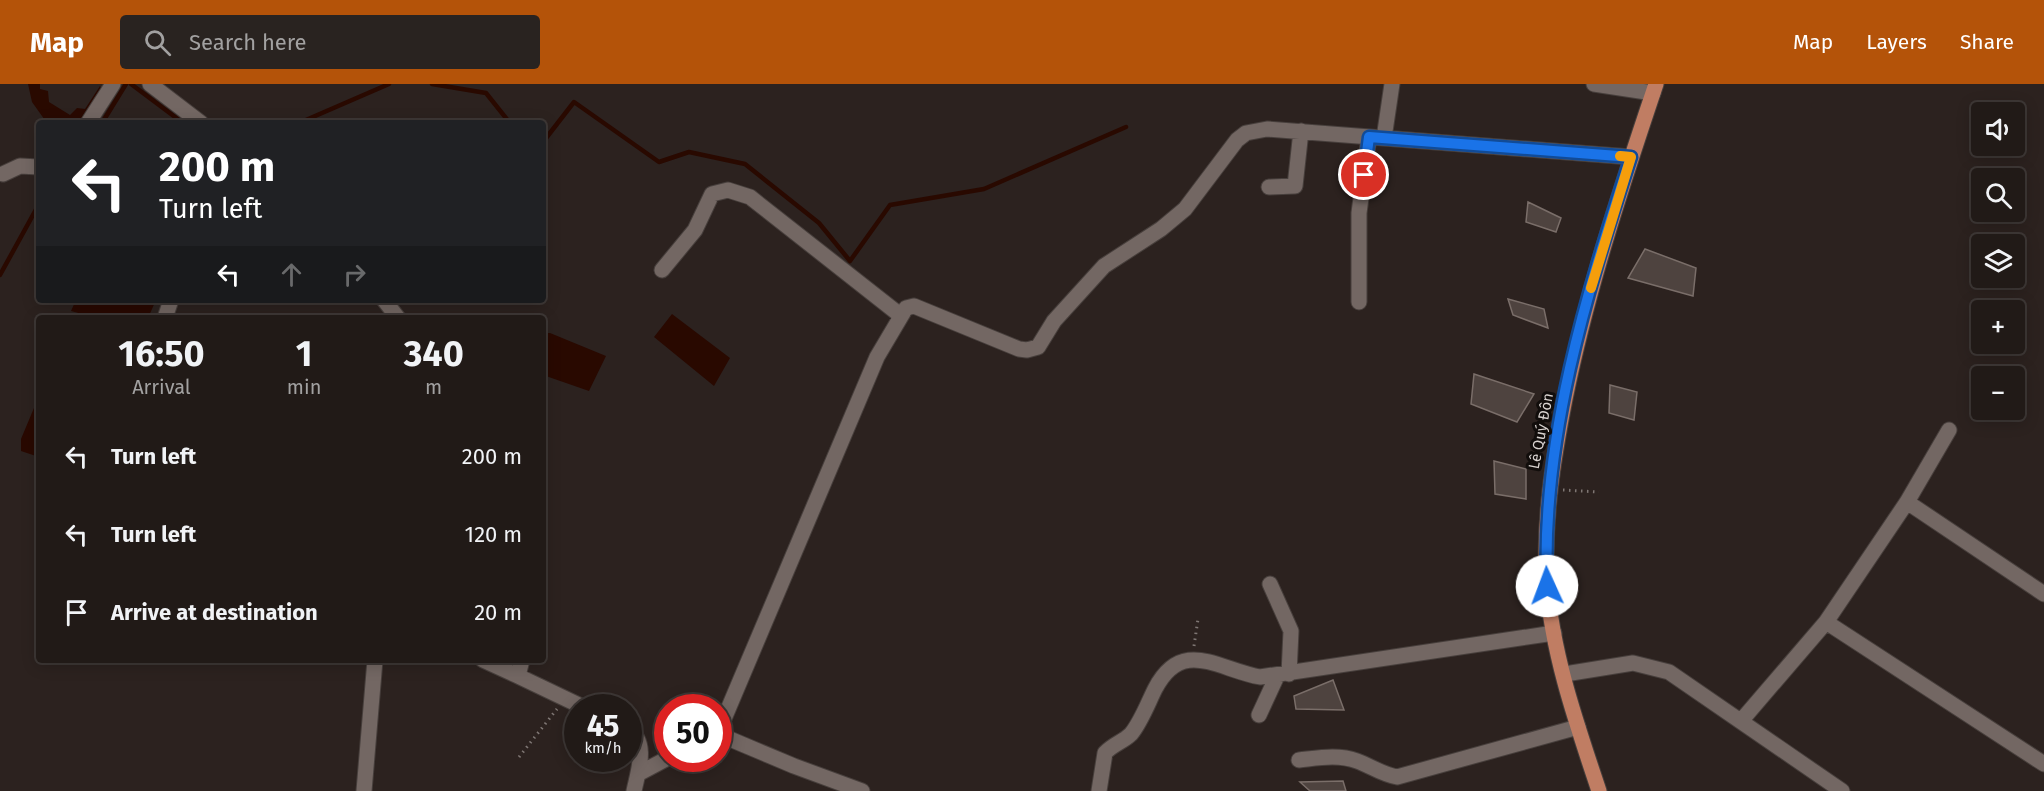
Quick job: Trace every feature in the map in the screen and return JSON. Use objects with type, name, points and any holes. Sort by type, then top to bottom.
[{"type":"main road","name":"Lê Quý Đôn","points":[[1599,791],[1578,727],[1554,633],[1547,586],[1545,548],[1549,489],[1573,360],[1598,261],[1654,88]]},
{"type":"street","points":[[90,120],[113,84]]},
{"type":"street","points":[[150,84],[197,120]]},
{"type":"street","points":[[1359,302],[1359,213],[1376,137],[1392,84]]},
{"type":"street","points":[[1594,84],[1654,88]]},
{"type":"street","points":[[732,700],[877,357],[906,308],[914,306],[1019,349],[1027,350],[1038,347],[1054,321],[1104,266],[1161,229],[1185,209],[1237,140],[1246,133],[1267,129],[1301,131],[1631,157]]},
{"type":"street","points":[[1269,187],[1295,186],[1301,131]]},
{"type":"street","points":[[3,174],[20,166],[36,167]]},
{"type":"street","points":[[662,270],[695,230],[712,194],[728,190],[750,197],[900,315]]},
{"type":"street","points":[[386,303],[396,315]]},
{"type":"street","points":[[1741,721],[1826,622],[1906,502],[1949,430]]},
{"type":"street","points":[[1906,502],[2044,594]]},
{"type":"street","points":[[1258,715],[1283,675],[1291,631],[1270,584]]},
{"type":"street","points":[[1826,622],[2044,764]]},
{"type":"street","points":[[1098,791],[1105,753],[1132,733],[1168,668],[1178,661],[1191,659],[1260,677],[1554,633]]},
{"type":"street","points":[[364,791],[375,663]]},
{"type":"street","points":[[490,663],[564,699]]},
{"type":"street","points":[[518,676],[521,663]]},
{"type":"street","points":[[1565,674],[1633,663],[1669,672],[1842,791]]},
{"type":"street","points":[[1299,760],[1340,757],[1357,761],[1380,774],[1397,777],[1578,727]]},
{"type":"street","points":[[732,739],[794,766],[862,791]]},
{"type":"street","points":[[634,791],[638,774],[654,765]]},
{"type":"path","points":[[1549,489],[1599,492]]},
{"type":"path","points":[[1191,659],[1198,619]]},
{"type":"path","points":[[519,757],[564,700]]},
{"type":"shaded area","points":[[28,84],[40,84],[40,89],[48,91],[49,102],[70,115],[77,108],[85,109],[100,86],[103,92],[83,120],[45,120],[32,102]]},
{"type":"shaded area","points":[[75,303],[155,303],[149,315],[86,315],[71,311]]},
{"type":"shaded area","points":[[672,314],[730,358],[714,386],[654,337]]},
{"type":"shaded area","points":[[546,333],[606,356],[589,391],[546,376]]},
{"type":"shaded area","points":[[36,403],[36,456],[21,451],[21,439]]},
{"type":"building","points":[[1528,202],[1561,218],[1556,232],[1526,222]]},
{"type":"building","points":[[1645,249],[1696,268],[1693,296],[1628,278]]},
{"type":"building","points":[[1508,299],[1544,309],[1548,328],[1513,315]]},
{"type":"building","points":[[1474,374],[1534,394],[1517,422],[1471,404]]},
{"type":"building","points":[[1610,385],[1637,392],[1634,420],[1609,413]]},
{"type":"building","points":[[1494,461],[1526,469],[1526,499],[1495,494]]},
{"type":"building","points":[[1333,680],[1344,710],[1296,709],[1294,696]]},
{"type":"building","points":[[1343,781],[1346,791],[1310,791],[1300,782]]},
{"type":"waterway","points":[[104,120],[126,84]]},
{"type":"waterway","points":[[131,84],[179,120]]},
{"type":"waterway","points":[[306,120],[389,84]]},
{"type":"waterway","points":[[432,84],[486,93],[508,120]]},
{"type":"waterway","points":[[546,138],[574,102],[659,162],[689,152],[745,164],[819,223],[850,261],[890,205],[984,189],[1126,127]]},
{"type":"waterway","points":[[0,275],[36,209]]},
{"type":"slow traffic","points":[[1591,288],[1631,157],[1620,156]]},
{"type":"route","points":[[1364,175],[1369,137],[1631,157],[1598,261],[1560,422],[1550,476],[1545,548],[1547,586]]}]
